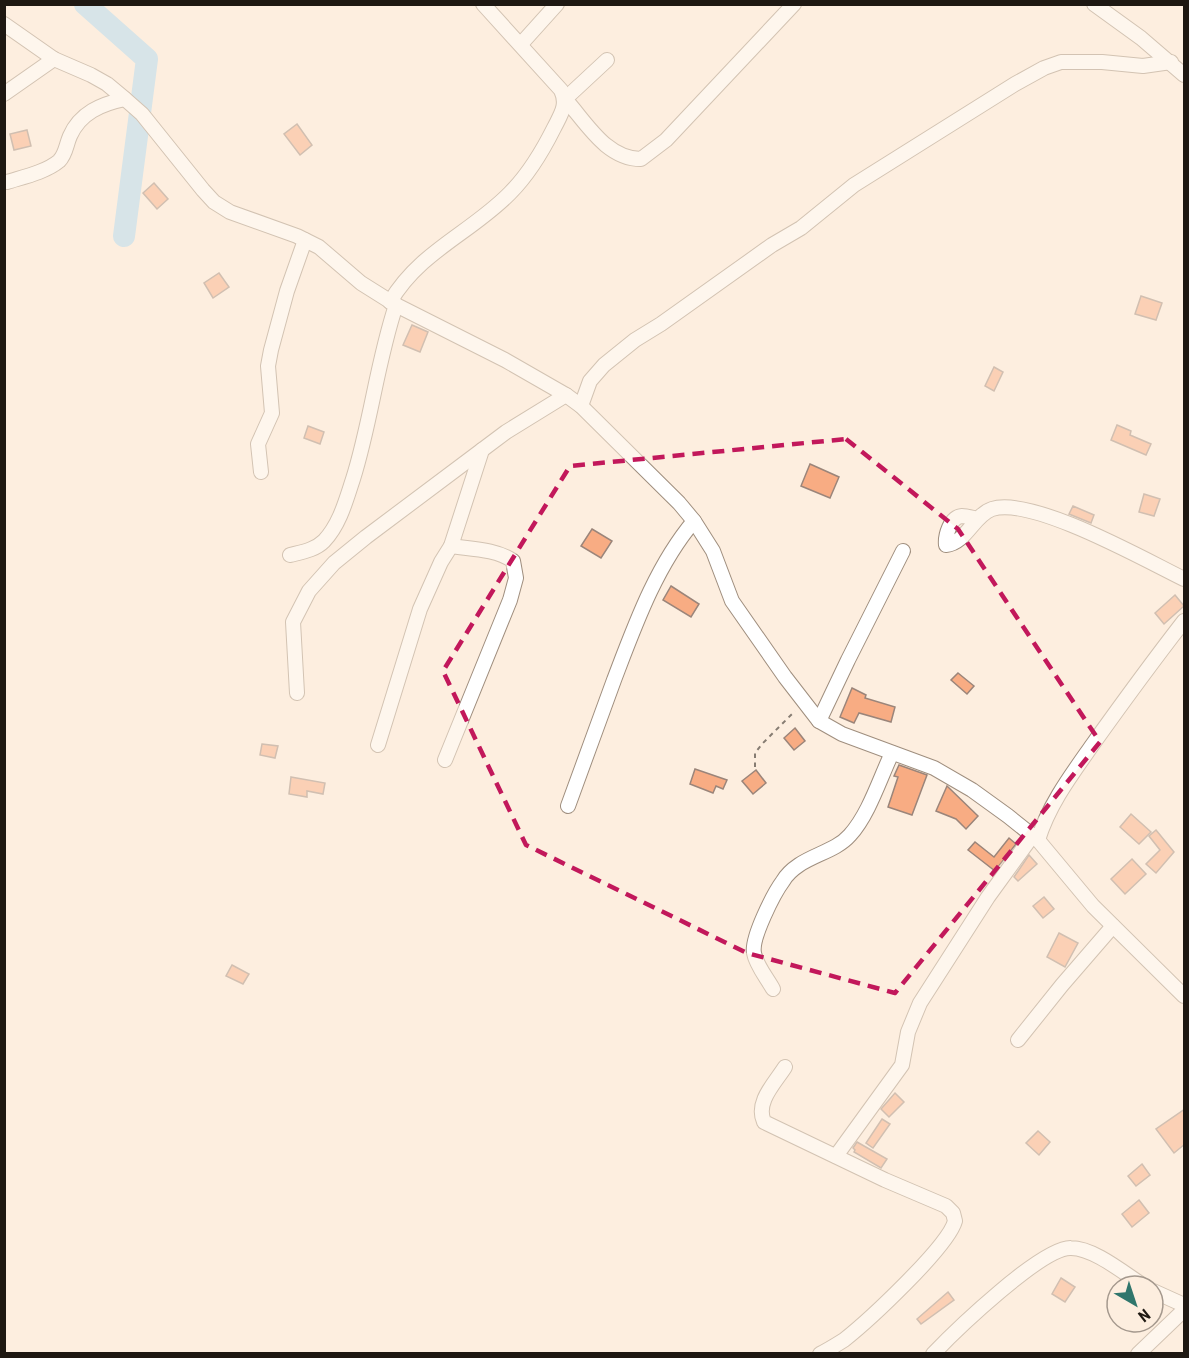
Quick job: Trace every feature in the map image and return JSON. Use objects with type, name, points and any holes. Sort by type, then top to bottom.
[{"type":"street","points":[[483,4],[555,82],[565,99],[590,130],[609,147],[628,157],[641,159],[666,140],[794,4]]},
{"type":"street","points":[[521,44],[557,4]]},
{"type":"street","points":[[1094,4],[1142,38],[1185,75]]},
{"type":"street","points":[[4,24],[54,59],[107,84],[125,99],[141,114],[214,202],[230,212],[305,240],[330,254],[356,279],[393,303],[464,338],[566,395],[581,406],[679,502],[694,520],[712,551],[732,601],[819,721],[842,734],[934,768],[959,782],[1035,838],[1080,892],[1185,996]]},
{"type":"street","points":[[4,94],[54,59]]},
{"type":"street","points":[[290,555],[308,550],[324,540],[345,504],[365,439],[393,303],[401,283],[427,257],[509,195],[525,176],[547,141],[562,111],[565,99],[607,60]]},
{"type":"street","points":[[581,406],[590,381],[604,365],[635,340],[772,245],[801,228],[854,185],[1015,84],[1044,68],[1061,62],[1102,62],[1143,66],[1171,62]]},
{"type":"street","points":[[8,182],[54,165],[61,159],[70,136],[85,116],[102,104],[125,99]]},
{"type":"street","points":[[261,472],[258,444],[272,413],[268,366],[271,350],[287,291],[305,240]]},
{"type":"street","points":[[297,693],[292,627],[295,615],[309,591],[334,563],[506,432],[566,395]]},
{"type":"street","points":[[378,745],[420,609],[437,570],[451,546],[482,450]]},
{"type":"street","points":[[978,519],[993,508],[1033,510],[1069,523],[1185,579]]},
{"type":"street","points":[[568,806],[593,734],[637,624],[666,562],[694,520]]},
{"type":"street","points":[[444,760],[510,600],[516,578],[513,561],[507,557],[497,553],[451,546]]},
{"type":"street","points":[[819,721],[903,551]]},
{"type":"street","points":[[836,1156],[902,1065],[908,1032],[920,1003],[988,897],[1035,838],[1063,787],[1109,721],[1185,621]]},
{"type":"street","points":[[773,989],[757,960],[754,946],[777,891],[783,880],[797,866],[836,846],[851,834],[875,791],[892,753]]},
{"type":"street","points":[[1018,1040],[1113,926]]},
{"type":"street","points":[[785,1067],[764,1098],[761,1116],[764,1122],[946,1206],[953,1213],[955,1221],[945,1240],[901,1288],[844,1340],[819,1353]]},
{"type":"street","points":[[933,1353],[1007,1287],[1036,1264],[1064,1248],[1090,1252],[1125,1274]]},
{"type":"street","points":[[1165,1296],[1185,1305]]},
{"type":"street","points":[[1138,1353],[1185,1310]]},
{"type":"path","points":[[755,768],[755,753],[804,703]]},
{"type":"highlighted area","points":[[846,439],[958,529],[1100,742],[895,993],[747,953],[526,845],[443,671],[570,466]]},
{"type":"building","points":[[297,124],[312,145],[300,155],[284,134]]},
{"type":"building","points":[[27,130],[31,146],[14,150],[10,134]]},
{"type":"building","points":[[154,183],[168,199],[157,209],[143,193]]},
{"type":"building","points":[[219,273],[229,287],[213,298],[204,283]]},
{"type":"building","points":[[1141,296],[1162,303],[1156,320],[1135,314]]},
{"type":"building","points":[[412,325],[428,332],[420,352],[403,345]]},
{"type":"building","points":[[994,367],[1003,372],[994,391],[985,386]]},
{"type":"building","points":[[1117,425],[1131,431],[1130,435],[1151,444],[1146,455],[1111,440]]},
{"type":"building","points":[[308,426],[324,432],[320,444],[304,438]]},
{"type":"building","points":[[810,464],[839,477],[830,498],[801,486]]},
{"type":"building","points":[[1144,494],[1160,499],[1154,516],[1139,512]]},
{"type":"building","points":[[1073,506],[1094,515],[1091,523],[1069,514]]},
{"type":"building","points":[[592,529],[612,541],[601,558],[581,546]]},
{"type":"building","points":[[671,586],[699,604],[691,617],[663,600]]},
{"type":"building","points":[[1175,595],[1184,606],[1164,624],[1155,613]]},
{"type":"building","points":[[958,673],[974,686],[967,694],[951,680]]},
{"type":"building","points":[[852,688],[866,695],[865,698],[895,707],[891,722],[859,713],[854,723],[840,717]]},
{"type":"building","points":[[795,728],[805,741],[794,750],[784,738]]},
{"type":"building","points":[[262,744],[278,746],[275,758],[260,755]]},
{"type":"building","points":[[899,765],[927,775],[912,815],[888,807],[898,777],[894,776]]},
{"type":"building","points":[[695,769],[727,780],[723,789],[716,786],[713,793],[690,784]]},
{"type":"building","points":[[756,770],[766,783],[753,794],[742,781]]},
{"type":"building","points":[[291,777],[325,783],[323,794],[307,791],[307,797],[289,794]]},
{"type":"building","points":[[947,786],[978,816],[966,829],[956,819],[936,811]]},
{"type":"building","points":[[1131,814],[1151,832],[1139,844],[1120,827]]},
{"type":"building","points":[[1156,830],[1174,852],[1156,873],[1146,864],[1160,850],[1149,836]]},
{"type":"building","points":[[1009,838],[1016,844],[995,871],[968,850],[975,842],[994,857]]},
{"type":"building","points":[[1029,855],[1037,864],[1018,881],[1014,877]]},
{"type":"building","points":[[1132,859],[1146,874],[1125,894],[1111,879]]},
{"type":"building","points":[[1044,897],[1054,909],[1043,918],[1033,906]]},
{"type":"building","points":[[1059,933],[1078,943],[1065,967],[1047,957]]},
{"type":"building","points":[[232,965],[249,974],[243,984],[226,976]]},
{"type":"building","points":[[895,1093],[904,1102],[889,1117],[881,1109]]},
{"type":"building","points":[[1185,1109],[1185,1144],[1174,1153],[1156,1129]]},
{"type":"building","points":[[882,1119],[890,1124],[873,1148],[866,1143]]},
{"type":"building","points":[[1038,1131],[1050,1142],[1039,1155],[1026,1143]]},
{"type":"building","points":[[857,1142],[887,1159],[881,1168],[854,1152],[853,1148]]},
{"type":"building","points":[[1142,1164],[1150,1175],[1136,1186],[1128,1176]]},
{"type":"building","points":[[1139,1200],[1149,1213],[1132,1227],[1122,1214]]},
{"type":"building","points":[[1061,1278],[1075,1287],[1065,1302],[1052,1294]]},
{"type":"building","points":[[948,1292],[954,1300],[921,1324],[917,1319]]},
{"type":"waterway","points":[[85,4],[147,59],[124,236]]}]
